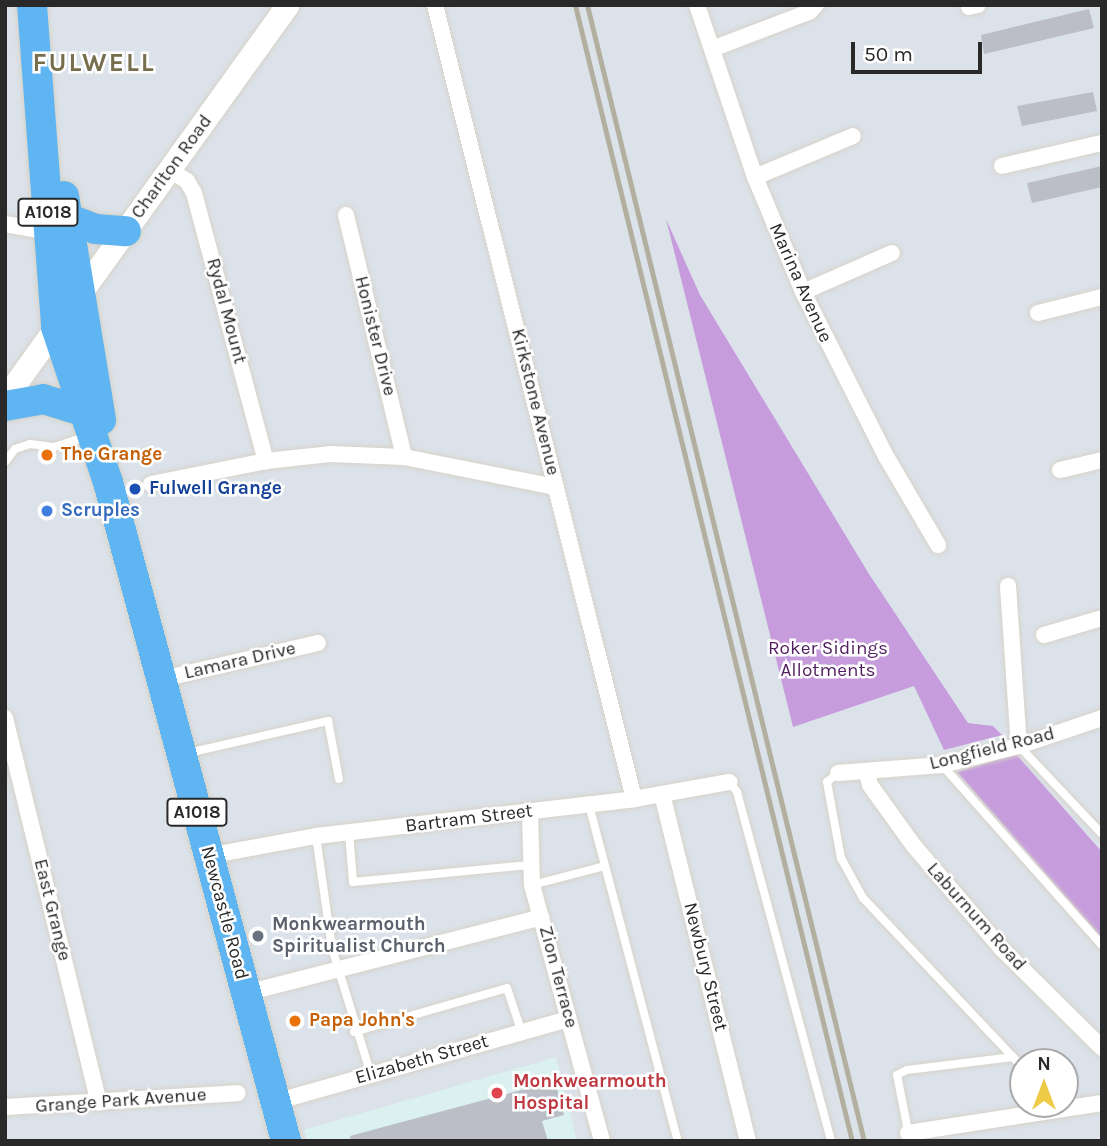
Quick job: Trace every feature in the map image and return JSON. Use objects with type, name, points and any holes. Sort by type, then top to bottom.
[{"type":"highway","name":"A1018","points":[[32,5],[40,97],[58,225],[56,327]]},
{"type":"highway","name":"A1018","points":[[58,225],[82,291]]},
{"type":"highway","points":[[58,225],[126,232]]},
{"type":"highway","name":"Newcastle Road","points":[[82,291],[108,482]]},
{"type":"highway","name":"Newcastle Road","points":[[56,327],[108,482],[286,1141]]},
{"type":"highway","points":[[5,405],[43,399],[88,423]]},
{"type":"main road","name":"Charlton Road","points":[[5,398],[171,171],[287,5]]},
{"type":"street","name":"Kirkstone Avenue","points":[[435,5],[634,799]]},
{"type":"street","name":"Marina Avenue","points":[[697,5],[755,177],[803,292],[869,425],[939,545]]},
{"type":"street","points":[[712,49],[809,12],[816,5]]},
{"type":"street","points":[[755,177],[853,136]]},
{"type":"street","points":[[1002,166],[1102,144]]},
{"type":"street","name":"Rydal Mount","points":[[171,171],[187,181],[194,193],[266,461]]},
{"type":"street","name":"Honister Drive","points":[[346,215],[404,457]]},
{"type":"street","points":[[5,224],[58,225]]},
{"type":"street","points":[[803,292],[891,253]]},
{"type":"street","points":[[1038,313],[1102,297]]},
{"type":"street","points":[[151,484],[266,461],[330,454],[404,457],[556,487]]},
{"type":"street","points":[[1060,470],[1102,460]]},
{"type":"street","points":[[1008,586],[1002,605],[1018,746]]},
{"type":"street","points":[[1044,635],[1102,618]]},
{"type":"street","name":"Lamara Drive","points":[[162,679],[318,643]]},
{"type":"street","name":"East Grange","points":[[5,718],[99,1103]]},
{"type":"street","name":"Longfield Road","points":[[838,774],[867,774],[942,765],[1018,746],[1102,718]]},
{"type":"street","name":"Laburnum Road","points":[[867,774],[914,846],[1001,948],[1102,1048]]},
{"type":"street","name":"Bartram Street","points":[[208,856],[316,836],[589,805],[729,782]]},
{"type":"street","name":"Newbury Street","points":[[662,794],[748,1141]]},
{"type":"street","name":"Zion Terrace","points":[[530,811],[533,885],[602,1141]]},
{"type":"street","points":[[246,993],[541,917]]},
{"type":"street","name":"Elizabeth Street","points":[[275,1102],[569,1019]]},
{"type":"street","name":"Grange Park Avenue","points":[[5,1107],[238,1093]]},
{"type":"street","points":[[1079,1105],[1102,1103]]},
{"type":"street","points":[[909,1137],[1009,1117]]},
{"type":"lane","points":[[5,462],[15,449],[30,444],[54,447],[88,423]]},
{"type":"lane","points":[[181,754],[328,721],[339,779]]},
{"type":"lane","points":[[1018,746],[1102,834]]},
{"type":"lane","points":[[942,765],[1102,945]]},
{"type":"lane","points":[[838,774],[827,782],[841,858],[863,898],[1009,1053]]},
{"type":"lane","points":[[729,782],[737,792],[831,1141]]},
{"type":"lane","points":[[589,805],[678,1141]]},
{"type":"lane","points":[[349,832],[353,882],[531,864]]},
{"type":"lane","points":[[316,836],[339,969],[354,1032],[371,1075]]},
{"type":"lane","points":[[533,885],[605,866]]},
{"type":"lane","points":[[354,1032],[507,988],[522,1032]]},
{"type":"lane","points":[[909,1137],[897,1075],[907,1070],[1009,1057]]},
{"type":"shaded area","name":"Monkwearmouth Hospital","points":[[556,1057],[577,1141],[307,1141],[304,1130]]},
{"type":"green space","name":"Roker Sidings Allotments","points":[[666,219],[700,295],[869,574],[968,723],[993,726],[1002,735],[944,750],[914,686],[793,727]]},
{"type":"green space","points":[[1016,754],[1102,852],[1102,938],[957,772]]},
{"type":"building","points":[[1089,9],[1094,28],[984,54],[981,35]]},
{"type":"building","points":[[1093,92],[1097,111],[1022,126],[1017,106]]},
{"type":"building","points":[[1102,166],[1102,187],[1032,203],[1027,183]]},
{"type":"building","points":[[555,1081],[564,1115],[542,1121],[548,1141],[351,1141],[350,1136]]},
{"type":"railway","points":[[575,5],[852,1141]]},
{"type":"railway","points":[[587,5],[864,1141]]},
{"type":"place","name":"The Grange","points":[[47,455]]},
{"type":"place","name":"Fulwell Grange","points":[[135,489]]},
{"type":"place","name":"Scruples","points":[[47,511]]},
{"type":"place","name":"Monkwearmouth Spiritualist Church","points":[[258,936]]},
{"type":"place","name":"Papa John's","points":[[295,1021]]},
{"type":"place","name":"Monkwearmouth Hospital","points":[[497,1093]]},
{"type":"district","name":"FULWELL","points":[[94,63]]}]
